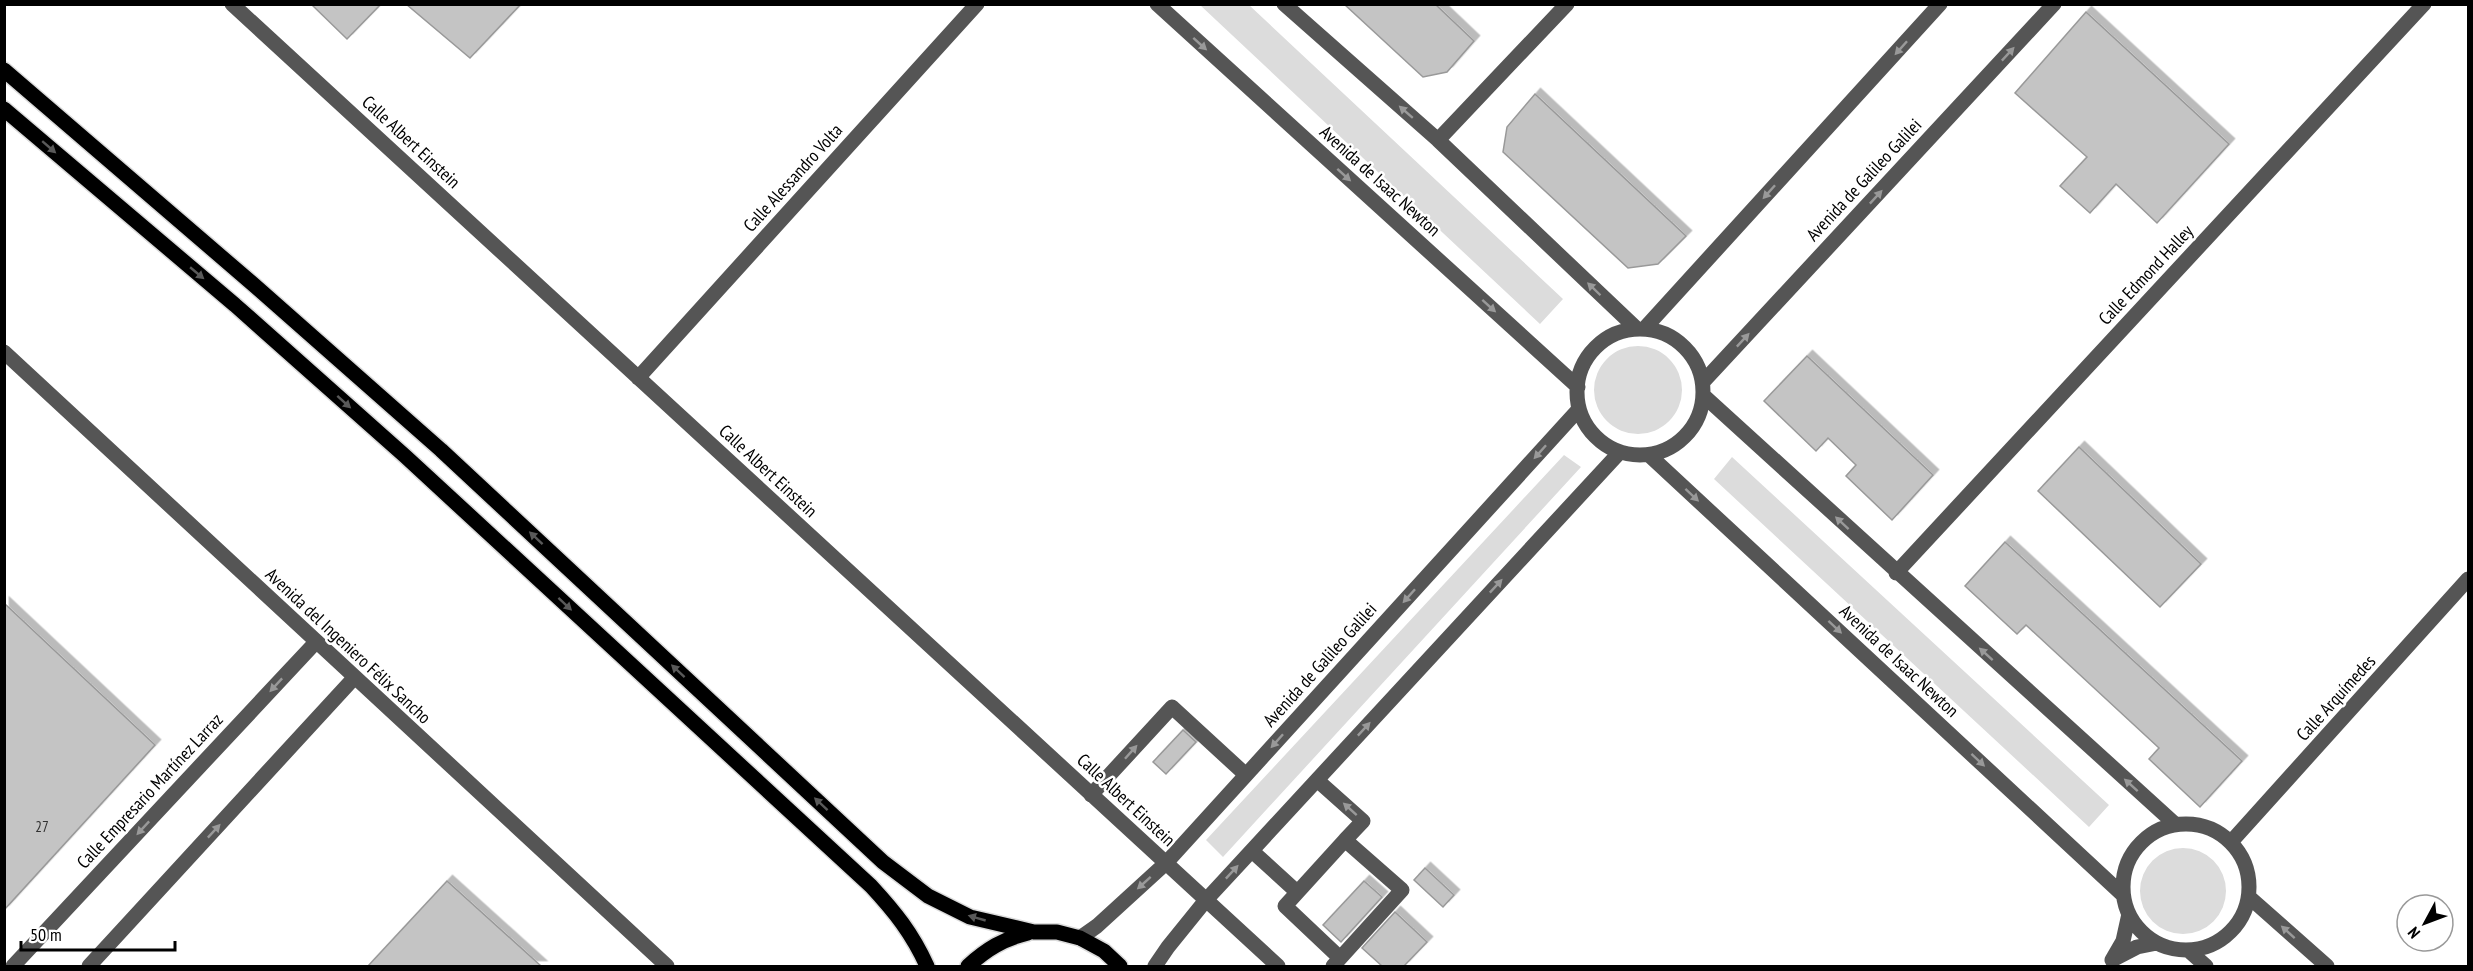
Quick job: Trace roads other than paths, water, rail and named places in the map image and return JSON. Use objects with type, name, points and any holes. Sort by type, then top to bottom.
[{"type":"main road","points":[[4,70],[263,292],[441,450],[883,862],[928,896],[970,917],[1034,932]]},
{"type":"main road","points":[[4,109],[235,305],[405,456],[862,878],[902,921],[917,944],[927,966]]},
{"type":"main road","points":[[968,966],[985,951],[1008,938],[1034,932],[1057,932],[1080,938],[1104,951],[1120,966]]},
{"type":"street","name":"Calle Albert Einstein","points":[[232,4],[1278,966]]},
{"type":"street","name":"Calle Alessandro Volta","points":[[638,378],[977,4]]},
{"type":"street","name":"Avenida de Isaac Newton","points":[[1156,4],[1578,387]]},
{"type":"street","points":[[1284,4],[1438,140],[1640,329]]},
{"type":"street","points":[[1438,140],[1567,4]]},
{"type":"street","points":[[1640,329],[1940,4]]},
{"type":"street","name":"Avenida de Galileo Galilei","points":[[1703,389],[2054,4]]},
{"type":"street","name":"Calle Edmond Halley","points":[[1896,573],[2424,4]]},
{"type":"street","points":[[1640,329],[1664,334],[1683,346],[1696,362],[1703,389],[1699,417],[1687,435],[1670,449],[1649,455],[1620,452],[1602,442],[1588,427],[1579,409],[1578,387],[1582,369],[1590,354],[1603,341],[1619,333],[1640,329]]},
{"type":"street","name":"Avenida del Ingeniero Félix Sancho","points":[[4,352],[667,966]]},
{"type":"street","points":[[1703,389],[1896,573],[2175,824]]},
{"type":"street","name":"Avenida de Galileo Galilei","points":[[1080,938],[1097,926],[1166,863],[1579,409]]},
{"type":"street","points":[[1155,966],[1206,900],[1620,452]]},
{"type":"street","name":"Avenida de Isaac Newton","points":[[1649,455],[2123,895]]},
{"type":"street","name":"Calle Arquímedes","points":[[2232,842],[2469,579]]},
{"type":"street","name":"Calle Empresario Martínez Larraz","points":[[13,966],[316,642]]},
{"type":"street","points":[[89,966],[354,678]]},
{"type":"street","points":[[1092,795],[1172,707],[1246,775]]},
{"type":"street","points":[[1317,780],[1363,821],[1345,840],[1297,892],[1285,906],[1337,962],[1402,890],[1345,840]]},
{"type":"street","points":[[2175,824],[2205,826],[2232,842],[2247,867],[2250,882],[2249,897],[2242,917],[2229,934],[2210,946],[2188,950],[2172,949],[2157,943],[2140,931],[2129,914],[2123,895],[2123,875],[2130,857],[2141,842],[2156,830],[2175,824]]},
{"type":"street","points":[[1252,850],[1297,892]]},
{"type":"street","points":[[2249,897],[2327,966]]},
{"type":"street","points":[[2108,963],[2123,941],[2129,914]]},
{"type":"street","points":[[2108,963],[2137,947],[2157,943]]},
{"type":"street","points":[[2188,950],[2206,966]]}]
